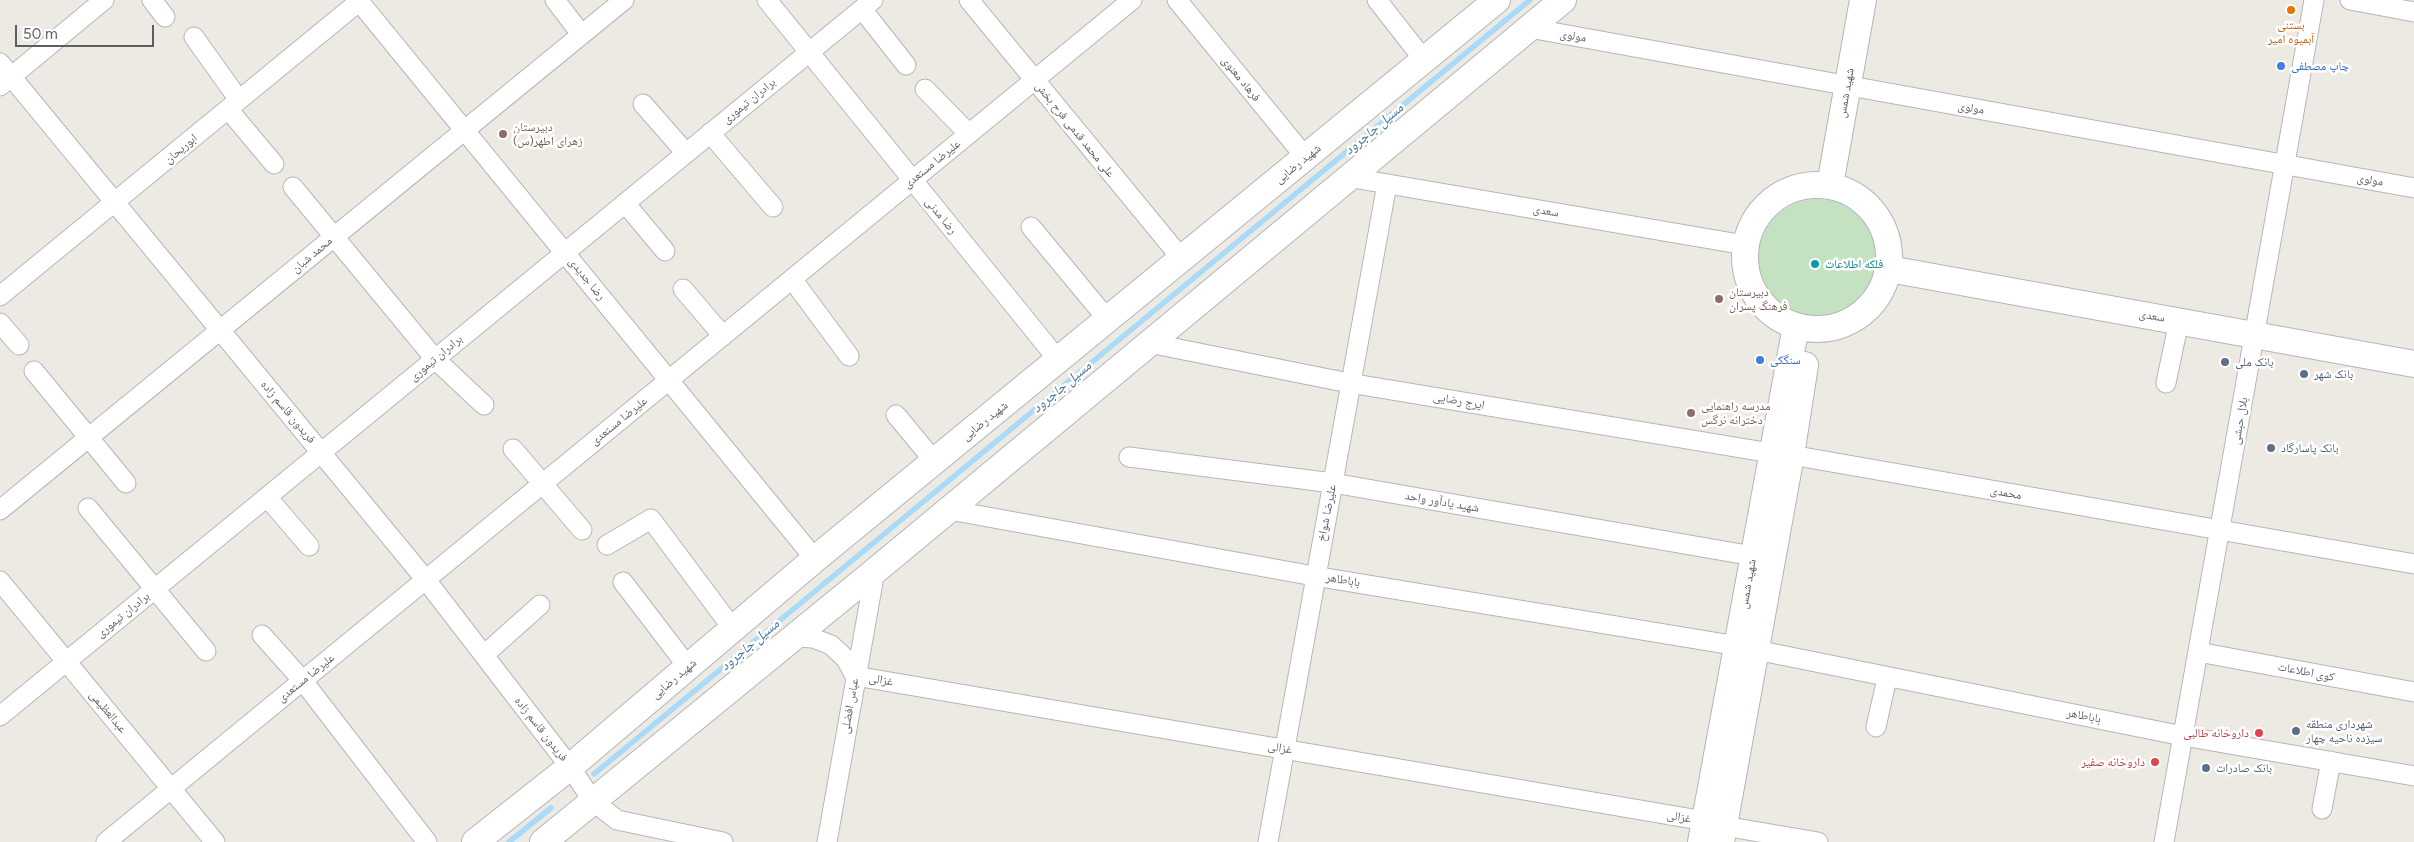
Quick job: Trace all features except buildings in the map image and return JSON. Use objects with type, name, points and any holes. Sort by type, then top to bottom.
[{"type":"main road","name":"شهید رضایی","points":[[474,842],[570,767],[815,559],[1059,361],[1497,0]]},
{"type":"main road","points":[[543,842],[949,510],[1347,177],[1563,0]]},
{"type":"main road","name":"شهید شمس","points":[[1830,185],[1863,0]]},
{"type":"main road","points":[[1807,184],[1830,185],[1851,193],[1870,206],[1882,225],[1889,246],[1889,269],[1882,291],[1868,309],[1850,322],[1828,329],[1803,328],[1784,322],[1765,308],[1752,290],[1745,268],[1745,245],[1752,223],[1772,200],[1785,191],[1807,184]]},
{"type":"main road","name":"سعدی","points":[[1889,269],[2414,364]]},
{"type":"main road","name":"شهید شمس","points":[[1713,833],[1803,328]]},
{"type":"main road","name":"شهید شمس","points":[[1747,648],[1753,556],[1781,454]]},
{"type":"street","points":[[4,76],[104,0]]},
{"type":"street","points":[[152,0],[165,17]]},
{"type":"street","name":"ابوریحان","points":[[0,296],[116,203],[359,0]]},
{"type":"street","name":"رضا جدیدی","points":[[359,0],[815,559]]},
{"type":"street","points":[[555,0],[581,34]]},
{"type":"street","name":"محمد شبان","points":[[0,510],[624,0]]},
{"type":"street","name":"رضا مدنی","points":[[767,0],[1059,361]]},
{"type":"street","name":"علی محمد قدمی فرح بخش","points":[[969,0],[1182,259]]},
{"type":"street","name":"علیرضا مستعدی","points":[[106,842],[1132,0]]},
{"type":"street","name":"فرهاد معنوی","points":[[1177,0],[1306,158]]},
{"type":"street","points":[[1377,0],[1424,60]]},
{"type":"street","name":"بلال حبشی","points":[[2164,842],[2314,0]]},
{"type":"street","points":[[2350,0],[2414,12]]},
{"type":"street","points":[[867,4],[906,65]]},
{"type":"street","name":"برادران تیموری","points":[[0,716],[322,454],[867,4]]},
{"type":"street","name":"مولوی","points":[[1528,28],[2414,188]]},
{"type":"street","points":[[194,37],[234,104],[274,164]]},
{"type":"street","name":"فریدون قاسم زاده","points":[[4,76],[116,203],[426,580],[570,767],[593,801],[617,820],[723,842]]},
{"type":"street","points":[[925,89],[969,134]]},
{"type":"street","points":[[643,104],[686,153]]},
{"type":"street","points":[[710,133],[773,207]]},
{"type":"street","name":"سعدی","points":[[1347,177],[1745,245]]},
{"type":"street","name":"علیرضا شواخ","points":[[1268,842],[1286,749],[1314,576],[1333,483],[1349,383],[1387,184]]},
{"type":"street","points":[[293,187],[435,359],[484,405]]},
{"type":"street","points":[[625,203],[665,251]]},
{"type":"street","points":[[1030,228],[1108,320]]},
{"type":"street","points":[[792,279],[850,356]]},
{"type":"street","points":[[683,289],[723,336]]},
{"type":"street","points":[[2166,383],[2179,321]]},
{"type":"street","points":[[0,323],[18,346]]},
{"type":"street","name":"ایرج رضایی","points":[[1149,343],[1349,383],[1781,454]]},
{"type":"street","points":[[34,371],[126,483]]},
{"type":"street","points":[[896,415],[935,462]]},
{"type":"street","points":[[513,449],[582,530]]},
{"type":"street","name":"محمدی","points":[[1781,454],[2414,564]]},
{"type":"street","name":"شهید یادآور واحد","points":[[1129,457],[1333,483],[1753,556]]},
{"type":"street","points":[[267,497],[308,546]]},
{"type":"street","points":[[88,508],[206,652]]},
{"type":"street","name":"باباطاهر","points":[[949,510],[1314,576],[1747,648],[1887,678],[2184,736],[2414,776]]},
{"type":"street","points":[[607,545],[652,519],[733,629]]},
{"type":"street","name":"عباس افضلی","points":[[826,842],[875,571]]},
{"type":"street","name":"عبدالعظیمی","points":[[0,581],[215,842]]},
{"type":"street","points":[[623,582],[688,667]]},
{"type":"street","points":[[484,655],[540,605]]},
{"type":"street","points":[[262,635],[303,681],[427,842]]},
{"type":"street","points":[[794,637],[813,638],[832,646],[846,659],[856,676]]},
{"type":"street","name":"کوی اطلاعات","points":[[2198,652],[2414,692]]},
{"type":"street","name":"غزالی","points":[[856,676],[1286,749],[1713,833],[1818,842]]},
{"type":"street","points":[[1876,726],[1887,678]]},
{"type":"street","points":[[2322,809],[2331,761]]},
{"type":"green space","points":[[1818,199],[1841,204],[1860,217],[1873,236],[1878,259],[1873,282],[1860,301],[1841,314],[1818,319],[1795,314],[1776,301],[1763,282],[1758,259],[1763,236],[1776,217],[1795,204]]},
{"type":"waterway","name":"مسیل جاجرود","points":[[594,774],[1530,0]]},
{"type":"waterway","name":"مسیل جاجرود","points":[[509,842],[551,808]]},
{"type":"place","name":"بستنی آبمیوه امیر","points":[[2291,10]]},
{"type":"place","name":"چاپ مصطفی","points":[[2281,66]]},
{"type":"place","name":"دبیرستان زهرای اطهر(س)","points":[[503,134]]},
{"type":"place","name":"فلکه اطلاعات","points":[[1815,264]]},
{"type":"place","name":"دبیرستان فرهنگ پسران","points":[[1719,299]]},
{"type":"place","name":"سنگکی","points":[[1760,360]]},
{"type":"place","name":"بانک ملی","points":[[2225,362]]},
{"type":"place","name":"بانک شهر","points":[[2304,374]]},
{"type":"place","name":"مدرسه راهنمایی دخترانه نرگس","points":[[1691,413]]},
{"type":"place","name":"بانک پاسارگاد","points":[[2271,448]]},
{"type":"place","name":"شهرداری منطقه سیزده ناحیه چهار","points":[[2296,731]]},
{"type":"place","name":"داروخانه طالبی","points":[[2259,733]]},
{"type":"place","name":"داروخانه صفیر","points":[[2155,762]]},
{"type":"place","name":"بانک صادرات","points":[[2206,768]]}]
